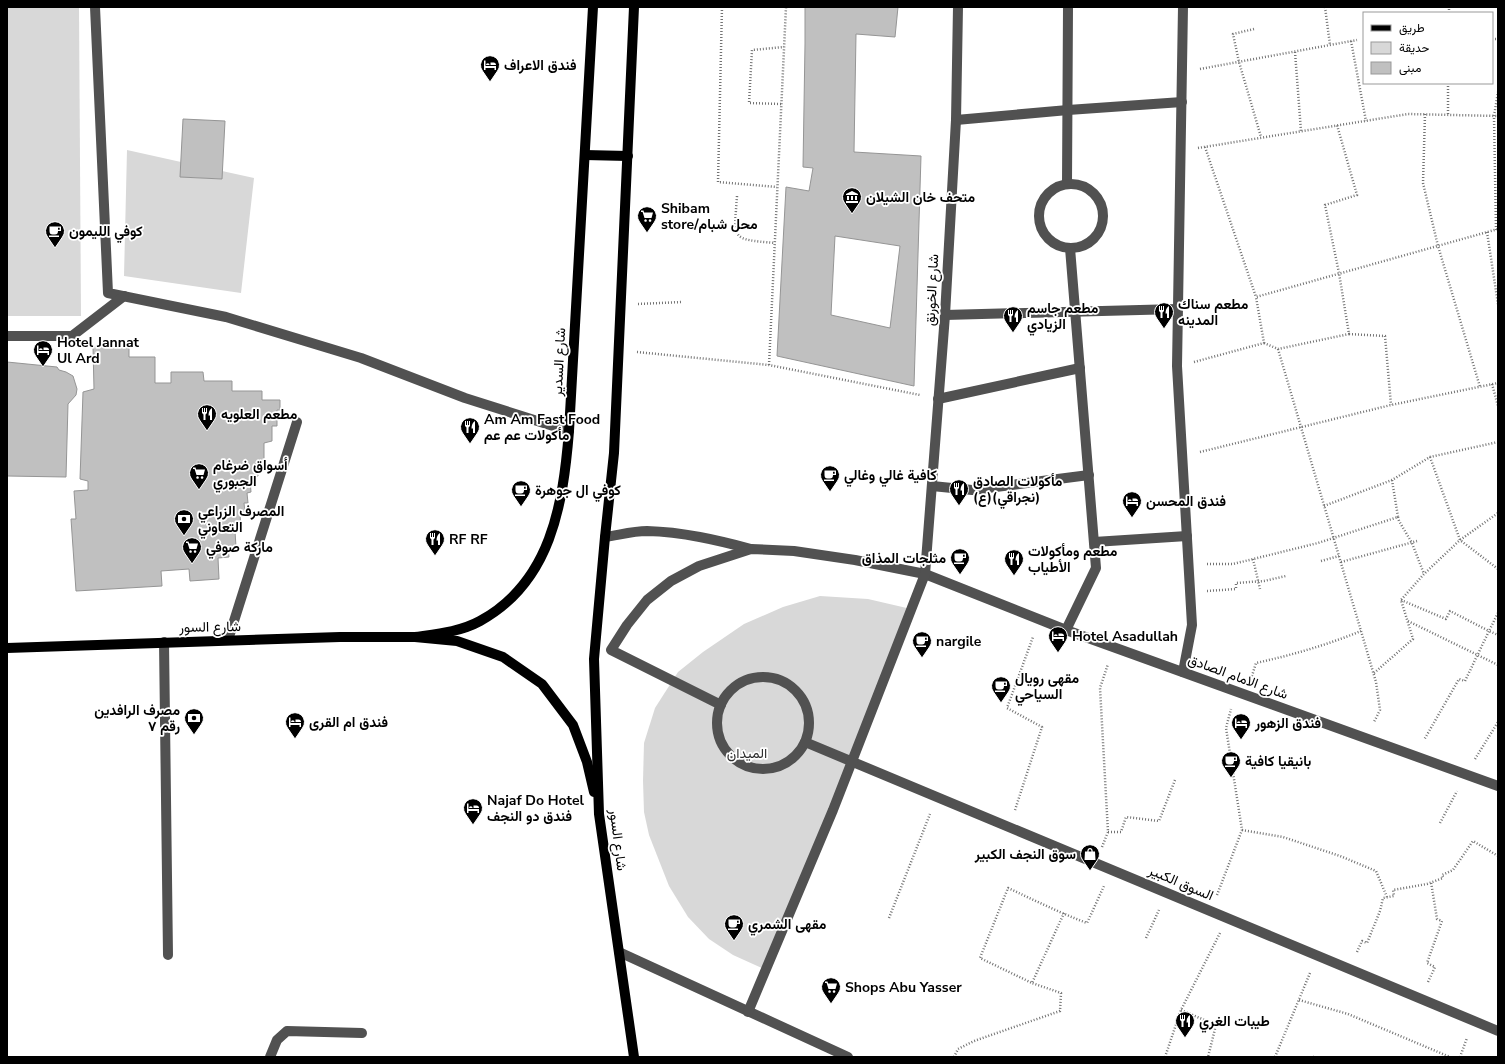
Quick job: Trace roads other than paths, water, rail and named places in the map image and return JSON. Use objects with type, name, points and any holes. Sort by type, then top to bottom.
[{"type":"main road","name":"شارع السدير","points":[[415,637],[453,631],[479,621],[509,601],[529,577],[546,549],[558,509],[566,466],[569,431],[593,7]]},
{"type":"main road","points":[[605,537],[614,453],[620,351],[634,7]]},
{"type":"main road","points":[[585,155],[628,156]]},
{"type":"main road","name":"شارع السور","points":[[605,537],[598,600],[594,659],[599,814],[634,1057]]},
{"type":"main road","name":"شارع السور","points":[[7,648],[228,640],[340,637],[415,637]]},
{"type":"main road","points":[[415,637],[457,640],[503,657],[542,684],[573,726],[587,762],[599,814]]},
{"type":"street","points":[[96,7],[108,293],[226,317],[362,358],[465,398],[569,431]]},
{"type":"street","name":"شارع الخورنق","points":[[748,1012],[852,761],[925,574],[945,315],[956,120],[958,7]]},
{"type":"street","points":[[1067,183],[1068,7]]},
{"type":"street","points":[[1183,7],[1178,366],[1192,625],[1183,672]]},
{"type":"street","points":[[956,120],[1182,102]]},
{"type":"street","points":[[1067,183],[1078,184],[1088,188],[1096,195],[1102,204],[1104,215],[1102,226],[1098,235],[1090,243],[1080,247],[1070,248],[1059,246],[1050,240],[1043,232],[1039,222],[1039,211],[1042,201],[1048,192],[1057,186],[1067,183]]},
{"type":"street","points":[[1066,630],[1096,568],[1070,248]]},
{"type":"street","points":[[7,336],[72,336],[124,296]]},
{"type":"street","points":[[945,315],[1075,313],[1178,309]]},
{"type":"street","points":[[938,399],[1080,368]]},
{"type":"street","points":[[228,640],[297,422]]},
{"type":"street","points":[[932,486],[972,490],[1089,475]]},
{"type":"street","points":[[605,537],[646,531],[680,533],[715,539],[750,549]]},
{"type":"street","points":[[1094,542],[1187,536]]},
{"type":"street","points":[[721,705],[611,650],[627,625],[647,600],[671,581],[699,566],[750,549]]},
{"type":"street","name":"شارع الامام الصادق","points":[[750,549],[794,551],[855,560],[925,574],[1066,630],[1498,786]]},
{"type":"street","points":[[164,642],[168,955]]},
{"type":"street","points":[[768,677],[782,681],[795,689],[804,702],[809,717],[808,733],[805,742],[792,759],[778,766],[763,769],[747,766],[735,758],[725,747],[719,734],[718,719],[721,705],[728,693],[740,684],[753,678],[768,677]]},
{"type":"street","name":"السوق الكبير","points":[[805,742],[1498,1031]]},
{"type":"street","points":[[619,952],[848,1057]]},
{"type":"street","points":[[270,1057],[277,1040],[287,1031],[362,1033]]},
{"type":"place","name":"فندق الاعراف","points":[[490,82]]},
{"type":"place","name":"متحف خان الشيلان","points":[[852,214]]},
{"type":"place","name":"Shibam store/محل شبام","points":[[647,233]]},
{"type":"place","name":"كوفي الليمون","points":[[55,248]]},
{"type":"place","name":"مطعم سناك المدينه","points":[[1164,329]]},
{"type":"place","name":"مطعم جاسم الزيادي","points":[[1013,333]]},
{"type":"place","name":"Hotel Jannat Ul Ard","points":[[43,367]]},
{"type":"place","name":"مطعم العلويه","points":[[207,431]]},
{"type":"place","name":"Am Am Fast Food مأكولات عم عم","points":[[470,444]]},
{"type":"place","name":"أسواق ضرغام الجبوري","points":[[199,490]]},
{"type":"place","name":"كافية غالي وغالي","points":[[830,492]]},
{"type":"place","name":"مأكولات الصادق (ع)(نجراقي)","points":[[959,506]]},
{"type":"place","name":"كوفي ال جوهرة","points":[[521,507]]},
{"type":"place","name":"فندق المحسن","points":[[1132,518]]},
{"type":"place","name":"المصرف الزراعي التعاوني","points":[[184,536]]},
{"type":"place","name":"RF RF","points":[[435,556]]},
{"type":"place","name":"ماركة صوفي","points":[[192,564]]},
{"type":"place","name":"مثلجات المذاق","points":[[960,575]]},
{"type":"place","name":"مطعم ومأكولات الأطياب","points":[[1014,576]]},
{"type":"place","name":"Hotel Asadullah","points":[[1058,653]]},
{"type":"place","name":"nargile","points":[[922,658]]},
{"type":"place","name":"مقهى رويال السياحي","points":[[1001,703]]},
{"type":"place","name":"مصرف الرافدين رقم ٧","points":[[194,735]]},
{"type":"place","name":"فندق ام القرى","points":[[295,739]]},
{"type":"place","name":"فندق الزهور","points":[[1241,740]]},
{"type":"place","name":"بانيقيا كافية","points":[[1231,778]]},
{"type":"place","name":"Najaf Do Hotel فندق دو النجف","points":[[473,825]]},
{"type":"place","name":"سوق النجف الکبیر","points":[[1090,871]]},
{"type":"place","name":"مقهى الشمري","points":[[734,941]]},
{"type":"place","name":"Shops Abu Yasser","points":[[831,1004]]},
{"type":"place","name":"طيبات الغري","points":[[1185,1038]]},
{"type":"park label","name":"الميدان","points":[[747,753]]}]
